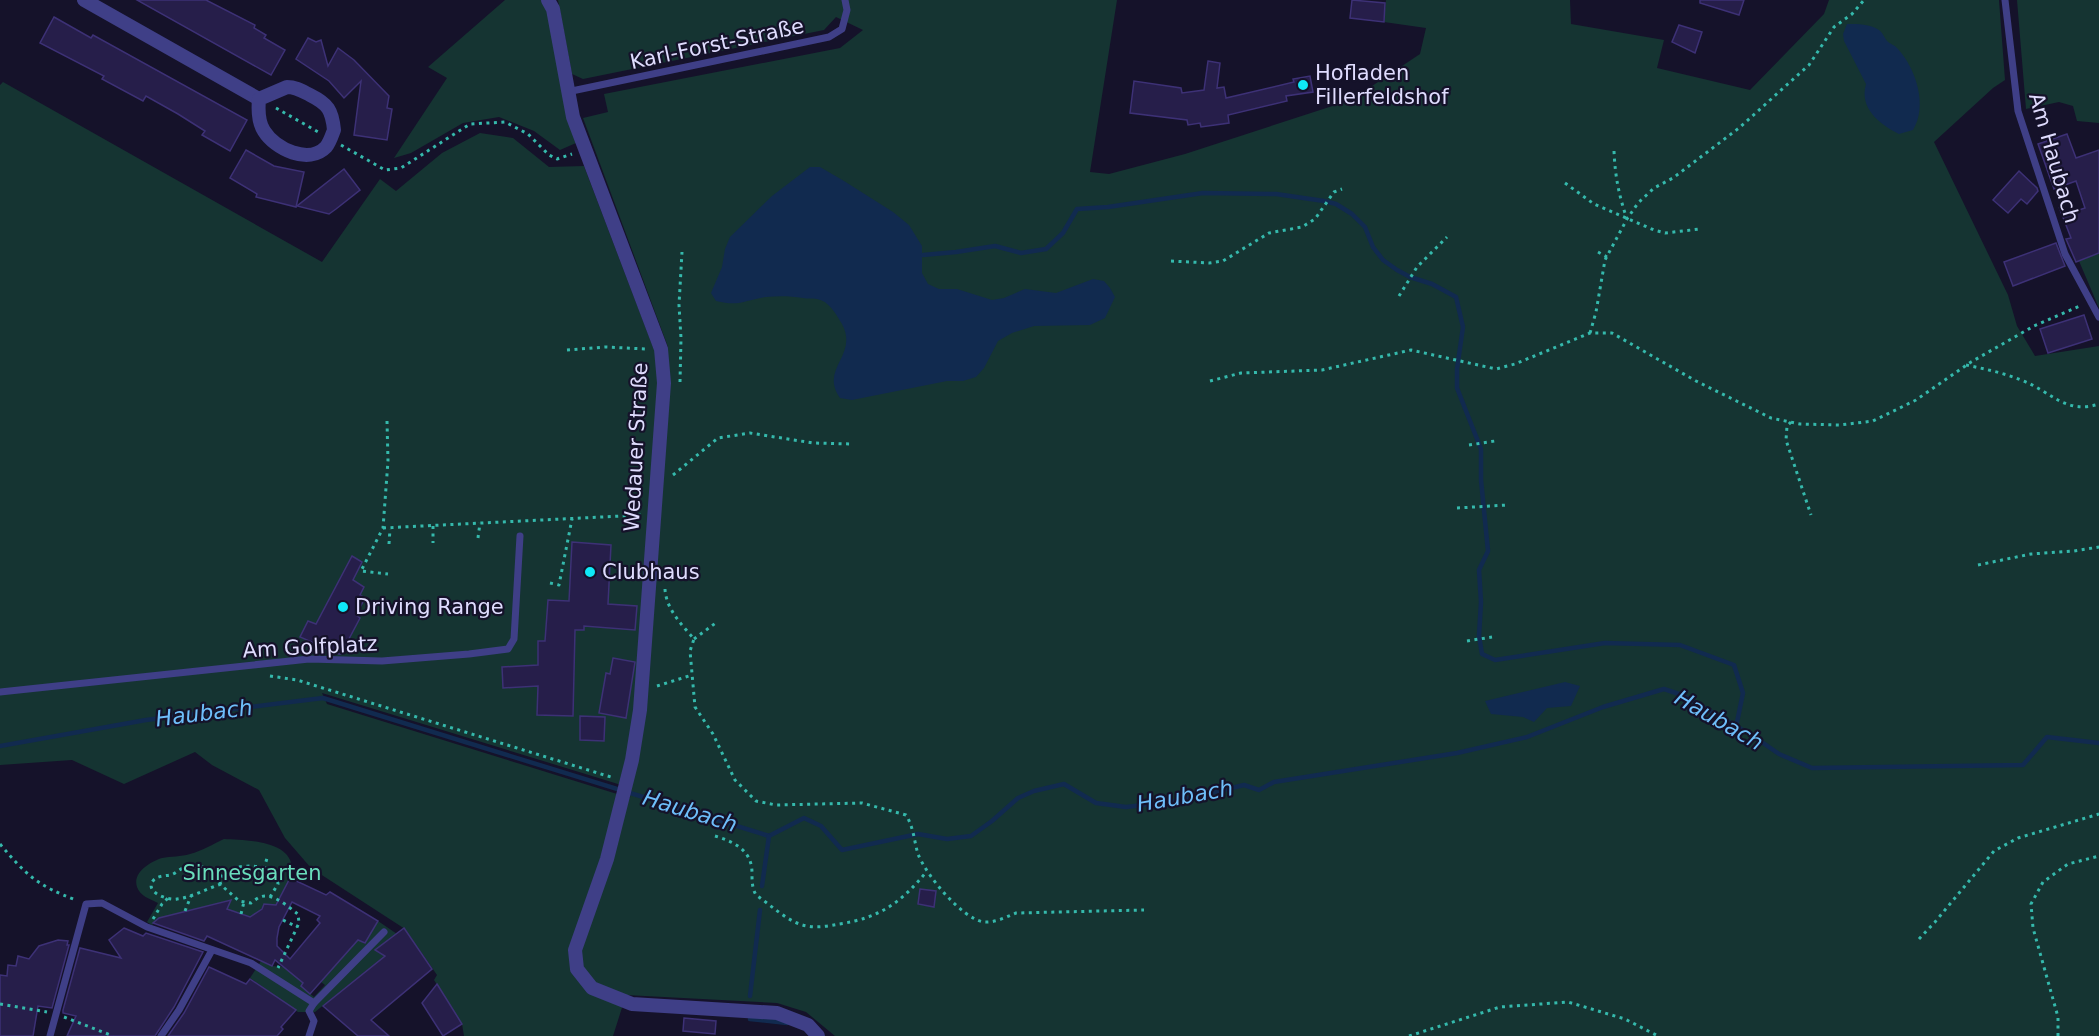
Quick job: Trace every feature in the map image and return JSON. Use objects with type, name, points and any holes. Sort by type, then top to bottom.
[{"type":"street","points":[[84,0],[260,99]]},
{"type":"street","name":"Wedauer Straße","points":[[548,0],[553,9],[573,117],[662,350],[664,383],[641,691],[632,760],[607,859],[575,950],[578,969],[592,988],[632,1004],[777,1013],[808,1025],[818,1036]]},
{"type":"street","points":[[287,87],[296,87],[323,102],[333,118],[334,130],[325,148],[316,153],[294,153],[271,140],[263,130],[260,120],[260,99],[287,87]]},
{"type":"lane","name":"Karl-Forst-Straße","points":[[567,92],[830,37],[842,29],[847,10],[845,0]]},
{"type":"lane","name":"Am Haubach","points":[[2005,0],[2018,111],[2065,254],[2099,318]]},
{"type":"lane","name":"Am Golfplatz","points":[[0,692],[309,659],[382,661],[469,654],[508,648],[514,639],[520,536]]},
{"type":"lane","points":[[50,1036],[86,904],[102,903],[147,927],[251,963],[275,976],[314,1003]]},
{"type":"lane","points":[[309,1036],[314,1021],[309,1011],[314,1003],[384,932]]},
{"type":"lane","points":[[161,1036],[179,1010],[212,950]]},
{"type":"path","points":[[1590,333],[1606,257],[1638,203],[1654,188],[1673,178],[1739,128],[1809,65],[1834,27],[1852,14],[1864,0]]},
{"type":"path","points":[[401,168],[470,124],[505,122],[528,134],[549,155],[557,159],[585,150]]},
{"type":"path","points":[[1614,151],[1615,177],[1627,219]]},
{"type":"path","points":[[1565,183],[1594,204],[1665,233],[1700,229]]},
{"type":"path","points":[[1171,261],[1209,263],[1223,261],[1269,233],[1302,227],[1315,219],[1334,192],[1342,189]]},
{"type":"path","points":[[1399,296],[1417,267],[1447,237]]},
{"type":"path","points":[[680,386],[679,305],[682,252]]},
{"type":"path","points":[[1598,252],[1606,257]]},
{"type":"path","points":[[1210,381],[1241,373],[1322,370],[1412,350],[1496,369],[1515,364],[1590,333],[1612,333],[1739,403],[1771,418],[1791,422],[1840,425],[1874,421],[1916,400],[1966,365],[2034,326],[2090,302]]},
{"type":"path","points":[[567,350],[605,347],[662,350]]},
{"type":"path","points":[[1966,365],[2023,380],[2066,405],[2078,408],[2099,404]]},
{"type":"path","points":[[387,421],[388,460],[383,528],[361,571],[388,574]]},
{"type":"path","points":[[1791,422],[1787,426],[1786,440],[1811,515]]},
{"type":"path","points":[[673,464],[672,476],[718,438],[750,433],[813,443],[851,444]]},
{"type":"path","points":[[1469,445],[1495,441]]},
{"type":"path","points":[[1457,508],[1508,505]]},
{"type":"path","points":[[383,528],[653,514]]},
{"type":"path","points":[[550,583],[559,585],[572,519]]},
{"type":"path","points":[[478,538],[480,524]]},
{"type":"path","points":[[433,526],[433,543]]},
{"type":"path","points":[[389,544],[390,529]]},
{"type":"path","points":[[1978,565],[2031,554],[2099,547]]},
{"type":"path","points":[[664,584],[665,595],[675,617],[694,639]]},
{"type":"path","points":[[717,622],[694,639],[690,651],[695,707],[713,734],[735,780],[756,801],[776,805],[862,803],[906,815],[912,825],[918,854],[927,871],[967,914],[984,922],[996,921],[1016,913],[1144,909]]},
{"type":"path","points":[[1467,641],[1492,637]]},
{"type":"path","points":[[264,675],[297,680],[626,784]]},
{"type":"path","points":[[641,691],[692,675]]},
{"type":"path","points":[[1919,939],[1994,851],[2018,838],[2099,814]]},
{"type":"path","points":[[715,836],[729,840],[747,854],[752,870],[753,890],[756,895],[792,921],[807,926],[823,927],[869,918],[891,908],[927,871]]},
{"type":"path","points":[[0,844],[20,868],[47,889],[86,904]]},
{"type":"path","points":[[2058,1036],[2058,1017],[2033,928],[2031,904],[2043,882],[2068,864],[2099,856]]},
{"type":"path","points":[[264,869],[267,858]]},
{"type":"path","points":[[221,876],[194,866],[185,867],[174,874],[157,877],[152,882],[153,892],[178,899],[202,893],[221,884]]},
{"type":"path","points":[[270,897],[276,889],[278,879],[264,869],[240,866],[225,870],[221,876],[221,884],[233,897],[251,903],[260,897],[270,897],[298,914],[299,923],[275,976]]},
{"type":"path","points":[[185,911],[191,895]]},
{"type":"path","points":[[147,927],[168,898]]},
{"type":"path","points":[[241,914],[244,902]]},
{"type":"path","points":[[283,920],[297,927]]},
{"type":"path","points":[[1409,1036],[1500,1007],[1568,1002],[1624,1019],[1658,1036]]},
{"type":"green space","points":[[505,0],[544,0],[547,6],[576,143],[560,150],[534,131],[499,117],[463,123],[411,153],[394,158],[447,78],[428,67]]},
{"type":"green space","points":[[558,0],[1117,0],[1090,172],[1109,174],[1185,154],[1351,100],[1420,54],[1426,28],[1384,22],[1386,0],[1570,0],[1571,24],[1664,40],[1657,68],[1750,90],[1824,14],[1829,0],[1999,0],[2005,80],[1993,88],[1934,142],[2008,295],[2017,326],[2035,356],[2099,346],[2099,1036],[835,1036],[806,1012],[777,1003],[626,995],[613,1036],[464,1036],[462,1024],[434,980],[437,975],[405,929],[311,868],[285,838],[259,790],[212,765],[195,752],[124,784],[72,760],[0,765],[0,85],[3,82],[322,262],[380,179],[396,191],[442,153],[480,133],[513,138],[549,167],[584,166],[653,347],[668,347],[583,118],[608,112],[604,94],[840,48],[863,30],[836,17],[824,30],[583,79],[572,74]],"holes":[[[322,693],[631,788],[630,798],[327,704]]]},
{"type":"green space","points":[[2017,0],[2099,0],[2099,123],[2077,121],[2073,106],[2059,102],[2026,109]]},
{"type":"green space","points":[[2099,253],[2099,308],[2079,261]]},
{"type":"green space","name":"Sinnesgarten","points":[[224,839],[255,841],[276,847],[285,853],[290,860],[292,874],[277,905],[264,904],[255,919],[227,909],[231,900],[159,918],[152,925],[147,922],[158,903],[138,890],[136,882],[140,872],[158,859],[194,853]]},
{"type":"green space","points":[[378,921],[397,934],[388,953],[315,1012],[298,1012],[250,978],[261,961],[272,966],[283,967],[303,983],[301,986],[314,997],[325,985],[321,982],[358,940],[365,944]]},
{"type":"water","points":[[1847,24],[1868,25],[1879,30],[1904,57],[1915,77],[1920,99],[1920,110],[1913,130],[1899,134],[1878,120],[1868,108],[1865,101],[1866,84],[1844,41],[1843,34]]},
{"type":"water","points":[[810,167],[820,167],[844,181],[909,225],[922,246],[922,273],[928,284],[939,289],[957,289],[992,300],[1004,298],[1025,289],[1056,293],[1093,279],[1104,281],[1115,297],[1105,318],[1090,325],[1034,326],[1012,333],[998,341],[984,368],[976,377],[852,400],[840,398],[835,388],[834,378],[846,345],[846,335],[842,324],[829,305],[817,299],[784,296],[724,303],[716,301],[711,293],[722,267],[730,237],[772,196]]},
{"type":"water","points":[[1565,682],[1580,686],[1571,706],[1547,708],[1534,722],[1523,717],[1491,714],[1485,701]]},
{"type":"building","points":[[137,0],[206,0],[255,25],[254,28],[266,35],[264,38],[285,50],[271,75]]},
{"type":"building","points":[[1352,0],[1385,3],[1384,22],[1350,18]]},
{"type":"building","points":[[1700,0],[1744,0],[1739,15],[1700,3]]},
{"type":"building","points":[[54,17],[91,38],[93,35],[247,120],[230,151],[202,135],[205,131],[178,114],[146,96],[143,101],[102,79],[104,76],[40,43]]},
{"type":"building","points":[[1679,25],[1702,32],[1695,53],[1672,42]]},
{"type":"building","points":[[308,38],[316,42],[321,40],[328,66],[338,48],[354,60],[389,96],[387,108],[392,109],[387,140],[354,135],[361,81],[344,98],[329,81],[296,59]]},
{"type":"building","points":[[1208,61],[1220,63],[1217,88],[1224,87],[1226,98],[1310,76],[1313,92],[1286,96],[1287,101],[1228,115],[1229,123],[1201,127],[1200,123],[1188,125],[1187,120],[1130,113],[1134,81],[1181,88],[1182,93],[1204,90]]},
{"type":"building","points":[[2067,134],[2076,158],[2099,150],[2099,253],[2076,262],[2066,239],[2071,238],[2059,207],[2067,214],[2085,208],[2076,181],[2054,189],[2038,144]]},
{"type":"building","points":[[246,150],[274,166],[304,172],[296,207],[256,197],[257,194],[230,178]]},
{"type":"building","points":[[344,169],[360,190],[336,209],[329,214],[297,206]]},
{"type":"building","points":[[2019,171],[2038,191],[2027,204],[2021,199],[2008,213],[1993,200]]},
{"type":"building","points":[[2056,243],[2065,266],[2013,286],[2004,262]]},
{"type":"building","points":[[2084,315],[2092,339],[2048,353],[2040,329]]},
{"type":"building","points":[[572,542],[611,545],[608,604],[637,606],[635,630],[584,626],[584,630],[575,630],[573,716],[537,715],[538,686],[503,688],[502,667],[538,665],[538,641],[545,641],[548,600],[569,601]]},
{"type":"building","name":"Driving Range","points":[[352,556],[362,562],[353,580],[364,587],[360,595],[365,598],[356,615],[360,618],[339,654],[300,637],[308,621],[316,624]]},
{"type":"building","points":[[613,658],[635,662],[626,718],[599,713],[606,673],[610,674]]},
{"type":"building","points":[[580,716],[605,717],[604,741],[580,740]]},
{"type":"building","points":[[290,878],[326,895],[330,892],[378,921],[365,943],[358,940],[310,994],[301,986],[303,983],[275,960],[272,966],[207,936],[204,941],[153,923],[159,918],[231,900],[227,909],[250,917],[262,909],[264,904],[276,905]],"holes":[[[292,902],[320,916],[317,920],[320,923],[290,959],[277,946],[277,938],[279,927]]]},
{"type":"building","points":[[920,889],[936,891],[934,907],[918,904]]},
{"type":"building","points":[[124,928],[143,936],[146,933],[203,952],[174,1007],[155,1036],[67,1036],[76,1016],[63,1013],[63,1010],[80,948],[121,958],[109,940]]},
{"type":"building","points":[[404,928],[432,969],[371,1020],[389,1036],[358,1036],[323,1006],[385,956],[375,950]]},
{"type":"building","points":[[58,940],[68,941],[67,945],[69,945],[52,1008],[38,1006],[33,1036],[0,1036],[0,975],[7,976],[8,965],[16,966],[18,956],[29,959],[39,946]]},
{"type":"building","points":[[209,967],[246,984],[250,979],[296,1010],[281,1027],[283,1029],[277,1036],[168,1036],[184,1013]]},
{"type":"building","points":[[437,984],[462,1024],[443,1036],[422,1003]]},
{"type":"building","points":[[684,1018],[716,1021],[715,1034],[683,1031]]},
{"type":"waterway","points":[[923,255],[995,246],[1021,253],[1046,249],[1063,233],[1077,209],[1108,207],[1203,193],[1276,194],[1336,204],[1352,214],[1365,227],[1373,247],[1383,260],[1410,277],[1432,284],[1456,297],[1463,327],[1457,369],[1457,388],[1481,449],[1481,480],[1488,551],[1479,570],[1481,602],[1479,636],[1482,654],[1495,660],[1605,643],[1680,645],[1734,665],[1743,693],[1736,727]]},
{"type":"waterway","name":"Haubach","points":[[0,746],[146,720],[323,698],[769,836],[804,818],[821,826],[842,850],[918,834],[947,839],[971,836],[1018,798],[1034,791],[1064,784],[1096,803],[1126,807],[1177,801],[1244,785],[1259,790],[1274,782],[1457,753],[1527,737],[1603,707],[1664,689],[1682,695],[1753,736],[1779,754],[1812,768],[2023,765],[2047,737],[2099,743]]},
{"type":"waterway","points":[[762,886],[769,836]]},
{"type":"waterway","points":[[750,996],[760,910]]},
{"type":"waterway","points":[[750,1019],[787,1023]]},
{"type":"place","name":"Hofladen Fillerfeldshof","points":[[1303,85]]},
{"type":"place","name":"Clubhaus","points":[[590,572]]},
{"type":"place","name":"Driving Range","points":[[343,607]]}]
